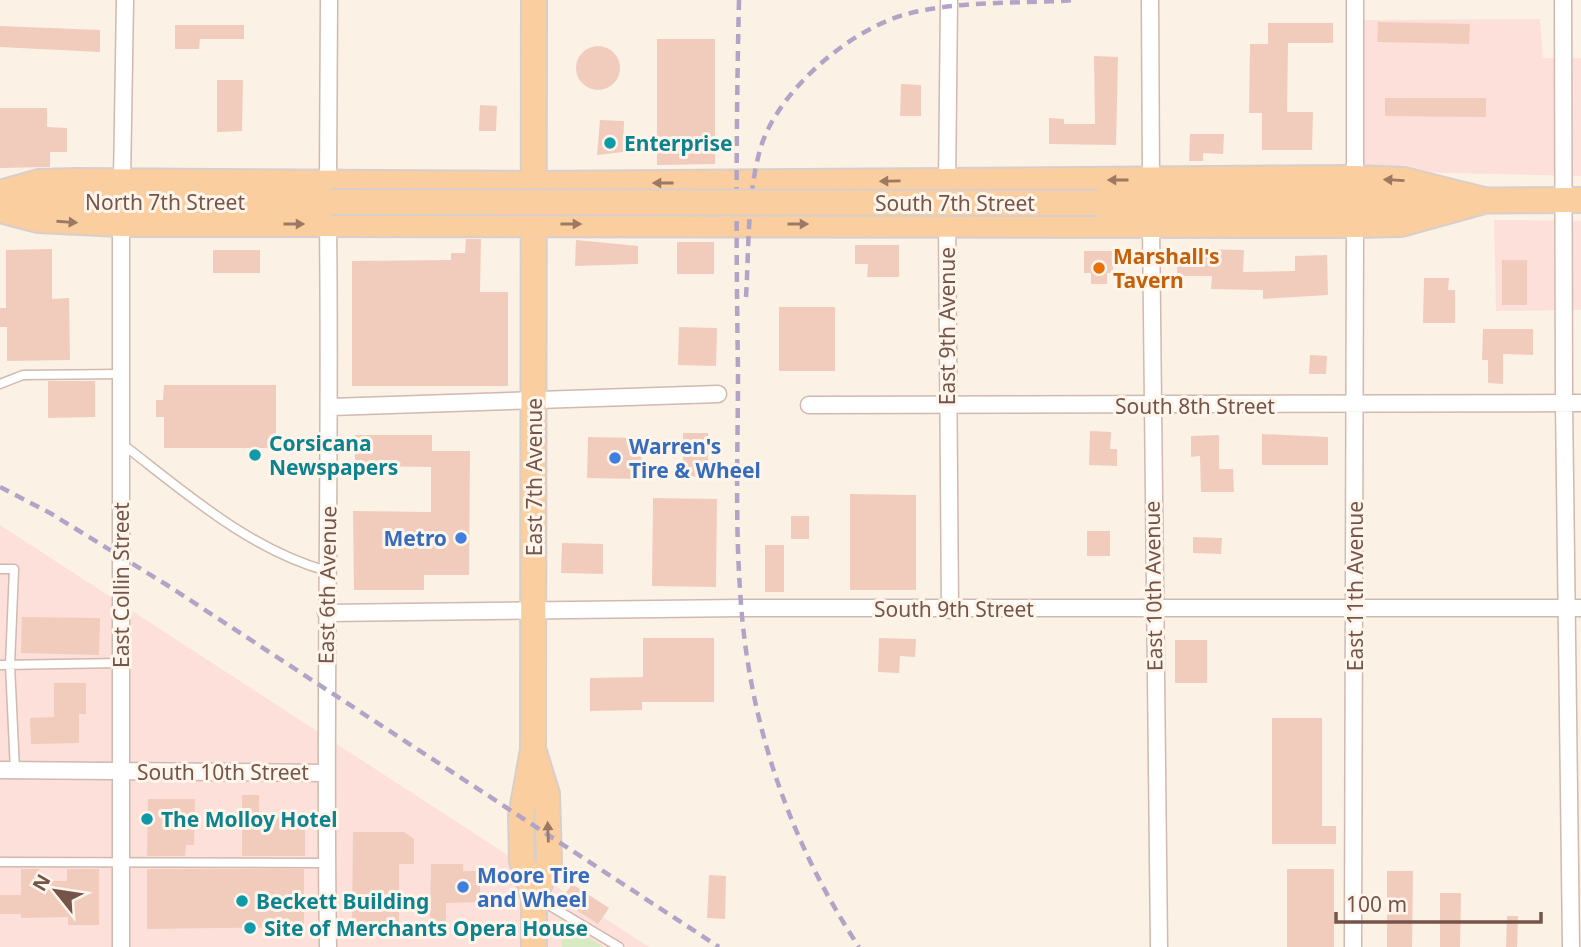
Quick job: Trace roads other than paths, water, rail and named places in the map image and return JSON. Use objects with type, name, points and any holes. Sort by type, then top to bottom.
[{"type":"main road","name":"East 7th Avenue","points":[[534,0],[533,750],[525,788],[522,839],[522,861],[534,897],[534,947]]},
{"type":"main road","points":[[0,210],[38,220],[121,224],[328,203],[534,204],[947,181],[1355,178],[1404,180],[1484,201]]},
{"type":"main road","points":[[0,194],[39,182],[122,181],[328,203],[534,204],[947,224],[1401,224],[1484,201]]},
{"type":"main road","name":"South 7th Street","points":[[328,203],[1572,200]]},
{"type":"main road","name":"North 7th Street","points":[[0,202],[328,203]]},
{"type":"street","points":[[122,181],[125,0]]},
{"type":"street","name":"East 6th Avenue","points":[[328,947],[325,773],[331,407],[329,0]]},
{"type":"street","name":"East 9th Avenue","points":[[949,0],[947,403],[950,610]]},
{"type":"street","points":[[1150,0],[1151,180]]},
{"type":"street","points":[[1354,0],[1355,178]]},
{"type":"street","points":[[1563,0],[1572,200],[1564,403],[1573,608],[1571,947]]},
{"type":"street","name":"East Collin Street","points":[[121,224],[121,947]]},
{"type":"street","name":"East 10th Avenue","points":[[1151,224],[1153,609],[1159,947]]},
{"type":"street","name":"East 11th Avenue","points":[[1353,947],[1355,225]]},
{"type":"street","points":[[331,407],[718,394]]},
{"type":"street","name":"South 8th Street","points":[[808,405],[947,403],[1356,406],[1581,403]]},
{"type":"street","name":"South 9th Street","points":[[326,613],[533,613],[741,608],[1573,608]]},
{"type":"street","name":"South 10th Street","points":[[8,770],[325,773]]},
{"type":"lane","points":[[0,384],[23,375],[121,374]]},
{"type":"lane","points":[[121,443],[212,513],[257,542],[297,563],[327,571]]},
{"type":"lane","points":[[0,569],[14,569],[8,770]]},
{"type":"lane","points":[[0,665],[121,663]]},
{"type":"lane","points":[[0,862],[327,863]]},
{"type":"lane","points":[[534,897],[619,947]]},
{"type":"railway","points":[[739,0],[737,508],[744,637],[762,730],[792,820],[811,864],[859,947]]},
{"type":"railway","points":[[746,297],[751,204],[760,150],[782,106],[818,66],[862,33],[907,14],[970,4],[1076,0]]},
{"type":"railway","points":[[0,487],[50,513],[167,585],[719,947]]},
{"type":"place","name":"Enterprise","points":[[610,143]]},
{"type":"place","name":"Marshall's Tavern","points":[[1099,268]]},
{"type":"place","name":"Corsicana Newspapers","points":[[255,455]]},
{"type":"place","name":"Warren's Tire & Wheel","points":[[615,458]]},
{"type":"place","name":"Metro","points":[[461,538]]},
{"type":"place","name":"The Molloy Hotel","points":[[147,819]]},
{"type":"place","name":"Moore Tire and Wheel","points":[[463,887]]},
{"type":"place","name":"Beckett Building","points":[[242,901]]},
{"type":"place","name":"Site of Merchants Opera House","points":[[250,928]]}]
